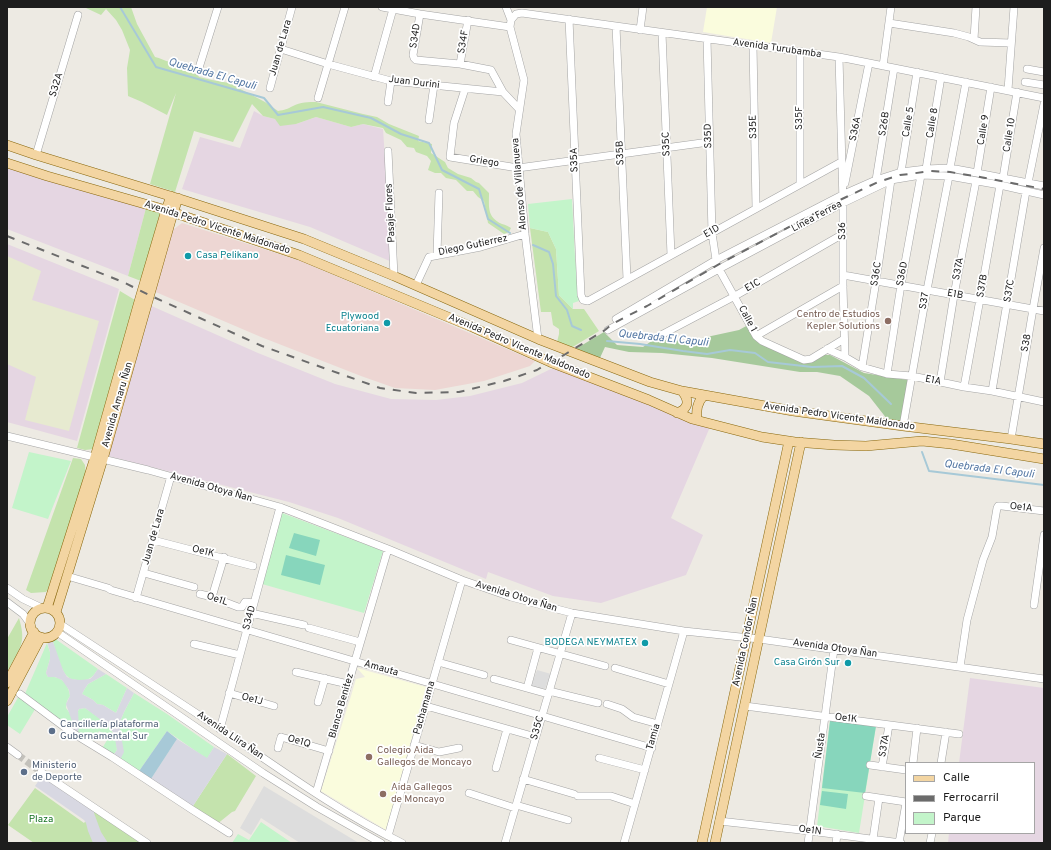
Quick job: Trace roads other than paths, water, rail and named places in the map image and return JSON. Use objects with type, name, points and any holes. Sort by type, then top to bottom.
[{"type":"main road","name":"Avenida Pedro Vicente Maldonado","points":[[7,145],[304,239],[416,285],[538,339],[650,382],[682,391],[793,411],[1044,444]]},
{"type":"main road","name":"Avenida Pedro Vicente Maldonado","points":[[7,163],[137,203],[169,211],[299,255],[472,327],[550,362],[697,420],[762,437],[789,441],[866,446],[922,441],[951,444],[1044,459]]},
{"type":"main road","name":"Avenida Amaru Ñan","points":[[56,612],[174,197]]},
{"type":"main road","points":[[677,412],[684,409],[687,403],[687,397],[682,391]]},
{"type":"main road","points":[[697,420],[697,406],[699,400],[704,395]]},
{"type":"main road","name":"Avenida Condor Ñan","points":[[702,843],[789,441]]},
{"type":"main road","name":"Avenida Condor Ñan","points":[[715,843],[801,442]]},
{"type":"main road","name":"Avenida Amaru Ñan","points":[[44,608],[99,458]]},
{"type":"main road","points":[[7,701],[35,631],[31,620],[33,614],[37,610],[44,608],[52,609],[56,612],[59,618],[58,628],[52,636],[47,637],[35,631]]},
{"type":"main road","points":[[7,683],[35,631]]},
{"type":"street","points":[[198,71],[218,7]]},
{"type":"street","name":"Juan de Lara","points":[[270,88],[292,7]]},
{"type":"street","points":[[318,98],[345,7]]},
{"type":"street","points":[[382,7],[420,14],[510,23]]},
{"type":"street","name":"Alonso de Villanueva","points":[[506,7],[524,80],[516,134],[525,234],[538,339]]},
{"type":"street","points":[[640,30],[643,7]]},
{"type":"street","points":[[883,66],[891,7]]},
{"type":"street","points":[[974,39],[976,7]]},
{"type":"street","points":[[1008,90],[1014,7]]},
{"type":"street","points":[[374,77],[393,9]]},
{"type":"street","name":"Avenida Turubamba","points":[[510,23],[516,14],[522,13],[569,19],[839,57],[1044,98]]},
{"type":"street","name":"S34D","points":[[420,14],[414,58],[416,60],[460,64]]},
{"type":"street","name":"S32A","points":[[36,155],[78,15]]},
{"type":"street","name":"S35A","points":[[569,19],[581,295],[583,300]]},
{"type":"street","name":"S34F","points":[[460,64],[468,20]]},
{"type":"street","points":[[889,23],[954,33],[980,42],[1011,43]]},
{"type":"street","name":"S35B","points":[[616,26],[627,280]]},
{"type":"street","name":"S35C","points":[[662,33],[671,255]]},
{"type":"street","name":"S35D","points":[[707,39],[712,233]]},
{"type":"street","name":"S35E","points":[[753,45],[756,208]]},
{"type":"street","name":"Juan Durini","points":[[281,49],[328,64],[392,81],[503,92]]},
{"type":"street","name":"S35F","points":[[800,52],[800,184]]},
{"type":"street","name":"S36","points":[[839,57],[845,357]]},
{"type":"street","name":"S36A","points":[[842,195],[869,63]]},
{"type":"street","points":[[460,64],[491,70],[503,92],[519,110]]},
{"type":"street","name":"S26B","points":[[876,180],[894,68]]},
{"type":"street","points":[[1027,69],[1044,72]]},
{"type":"street","name":"Calle 5","points":[[901,172],[917,72]]},
{"type":"street","name":"Calle 8","points":[[923,172],[941,77]]},
{"type":"street","points":[[388,102],[392,81]]},
{"type":"street","points":[[950,168],[966,82]]},
{"type":"street","points":[[1025,82],[1044,85]]},
{"type":"street","points":[[430,120],[434,86]]},
{"type":"street","name":"Calle 9","points":[[977,173],[991,87]]},
{"type":"street","name":"Griego","points":[[465,89],[454,123],[450,157],[518,168],[709,142]]},
{"type":"street","name":"Calle 10","points":[[1002,182],[1017,92]]},
{"type":"street","points":[[1028,184],[1044,104]]},
{"type":"street","name":"Pasaje Flores","points":[[388,150],[394,276]]},
{"type":"street","name":"E1D","points":[[583,300],[588,301],[841,162]]},
{"type":"street","name":"Línea Ferrea","points":[[608,330],[843,203],[891,180],[923,172],[950,168],[977,173],[1026,191],[1044,195]]},
{"type":"street","name":"Línea Ferrea","points":[[616,319],[716,260],[842,195],[876,180],[901,172],[923,172],[976,181],[1044,186]]},
{"type":"street","name":"S36D","points":[[887,374],[901,285],[923,172]]},
{"type":"street","name":"S37","points":[[903,426],[949,176]]},
{"type":"street","name":"S36C","points":[[862,367],[891,180]]},
{"type":"street","name":"S37A","points":[[940,382],[954,295],[976,181]]},
{"type":"street","name":"S37B","points":[[964,387],[1002,182]]},
{"type":"street","name":"S37C","points":[[992,392],[1026,191]]},
{"type":"street","points":[[437,254],[439,194]]},
{"type":"street","name":"Calle 1","points":[[712,233],[716,260],[719,269],[756,336],[762,341],[804,360],[811,359],[844,339]]},
{"type":"street","name":"Diego Gutierrez","points":[[416,285],[429,257],[437,254],[481,247],[525,234]]},
{"type":"street","name":"E1C","points":[[661,335],[735,296],[843,234]]},
{"type":"street","name":"S38","points":[[1011,439],[1044,248]]},
{"type":"street","name":"E1B","points":[[843,275],[1044,311]]},
{"type":"street","points":[[756,336],[843,286]]},
{"type":"street","name":"E1A","points":[[827,349],[862,367],[887,374],[912,376],[1044,402]]},
{"type":"street","name":"Avenida Otoya Ñan","points":[[7,436],[171,476],[280,508],[388,549],[462,580],[511,597],[572,613],[684,631],[759,639],[1044,679]]},
{"type":"street","name":"Juan de Lara","points":[[136,598],[171,476]]},
{"type":"street","name":"Oe1A","points":[[960,667],[968,620],[983,560],[992,537],[998,506],[1044,511]]},
{"type":"street","name":"S34D","points":[[220,728],[280,508]]},
{"type":"street","points":[[1034,605],[1044,535]]},
{"type":"street","name":"Oe1K","points":[[153,540],[253,566]]},
{"type":"street","name":"Blanca Benitez","points":[[316,794],[388,549]]},
{"type":"street","points":[[212,597],[224,558]]},
{"type":"street","points":[[144,573],[194,587]]},
{"type":"street","name":"Amauta","points":[[67,576],[136,598],[652,748]]},
{"type":"street","name":"Pachamama","points":[[388,836],[462,580]]},
{"type":"street","points":[[7,588],[23,599],[44,608]]},
{"type":"street","name":"Oe1L","points":[[200,594],[238,607],[242,607],[246,602],[254,603]]},
{"type":"street","points":[[7,602],[23,614],[35,631]]},
{"type":"street","points":[[252,613],[360,642]]},
{"type":"street","name":"S35C","points":[[505,843],[572,613]]},
{"type":"street","name":"Avenida Llira Ñan","points":[[58,628],[220,728],[316,794],[402,843]]},
{"type":"street","name":"Avenida Llira Ñan","points":[[58,628],[263,773],[316,807],[381,843]]},
{"type":"street","name":"Tamia","points":[[624,843],[684,631]]},
{"type":"street","points":[[511,640],[605,666]]},
{"type":"street","points":[[194,644],[240,655]]},
{"type":"street","points":[[527,688],[538,648]]},
{"type":"street","name":"Ñusta","points":[[808,843],[834,649]]},
{"type":"street","points":[[438,662],[484,675]]},
{"type":"street","points":[[615,668],[669,684]]},
{"type":"street","points":[[296,672],[348,684]]},
{"type":"street","points":[[318,702],[325,678]]},
{"type":"street","points":[[494,679],[598,704]]},
{"type":"street","name":"Oe1J","points":[[229,693],[274,706]]},
{"type":"street","points":[[20,694],[71,732],[229,833]]},
{"type":"street","points":[[607,704],[622,709],[633,717],[658,724]]},
{"type":"street","points":[[426,706],[536,737]]},
{"type":"street","name":"Oe1K","points":[[745,706],[959,734]]},
{"type":"street","name":"S37A","points":[[882,767],[889,725]]},
{"type":"street","points":[[912,762],[916,728]]},
{"type":"street","points":[[496,768],[507,729]]},
{"type":"street","points":[[942,762],[946,732]]},
{"type":"street","name":"Oe1Q","points":[[278,748],[281,737],[329,751]]},
{"type":"street","points":[[414,745],[439,752],[459,748]]},
{"type":"street","points":[[7,747],[18,755]]},
{"type":"street","points":[[599,758],[645,770]]},
{"type":"street","points":[[870,765],[905,770]]},
{"type":"street","points":[[41,772],[147,843]]},
{"type":"street","points":[[523,779],[576,795],[612,796],[635,804]]},
{"type":"street","points":[[469,793],[515,807],[568,820]]},
{"type":"street","points":[[866,796],[905,803]]},
{"type":"street","points":[[873,839],[879,798]]},
{"type":"street","points":[[900,843],[905,810]]},
{"type":"street","name":"Oe1N","points":[[719,821],[837,834],[900,843]]},
{"type":"street","points":[[836,843],[837,834]]},
{"type":"water","points":[[167,731],[177,739],[149,782],[137,774]]},
{"type":"waterway","name":"Quebrada El Capuli","points":[[120,7],[156,67],[264,98],[278,115],[323,107],[371,118],[401,134],[429,143],[442,170],[479,189],[488,219],[510,233]]},
{"type":"waterway","name":"Quebrada El Capuli","points":[[533,245],[549,252],[553,264],[556,296],[567,310],[572,326],[581,330]]},
{"type":"waterway","name":"Quebrada El Capuli","points":[[607,341],[640,344],[707,354],[730,350],[755,353],[768,362],[812,367],[842,366],[864,378],[891,404]]},
{"type":"waterway","name":"Quebrada El Capuli","points":[[922,452],[929,471],[1044,485]]},
{"type":"tunnel","points":[[18,755],[41,772]]},
{"type":"railway","points":[[7,236],[123,282],[262,346],[380,388],[416,393],[459,392],[504,381],[537,370],[605,330],[612,324],[647,306],[721,263],[842,199],[878,182],[900,175],[931,171],[950,172],[1044,189]]},
{"type":"place","name":"Casa Pelikano","points":[[188,256]]},
{"type":"place","name":"Centro de Estudios Kepler Solutions","points":[[888,321]]},
{"type":"place","name":"Plywood Ecuatoriana","points":[[387,323]]},
{"type":"place","name":"BODEGA NEYMATEX","points":[[645,643]]},
{"type":"place","name":"Casa Girón Sur","points":[[848,663]]},
{"type":"place","name":"Cancillería plataforma Gubernamental Sur","points":[[52,731]]},
{"type":"place","name":"Colegio Aida Gallegos de Moncayo","points":[[369,757]]},
{"type":"place","name":"Ministerio de Deporte","points":[[24,772]]},
{"type":"place","name":"Aida Gallegos de Moncayo","points":[[383,794]]},
{"type":"park label","name":"Plaza","points":[[41,820]]}]
